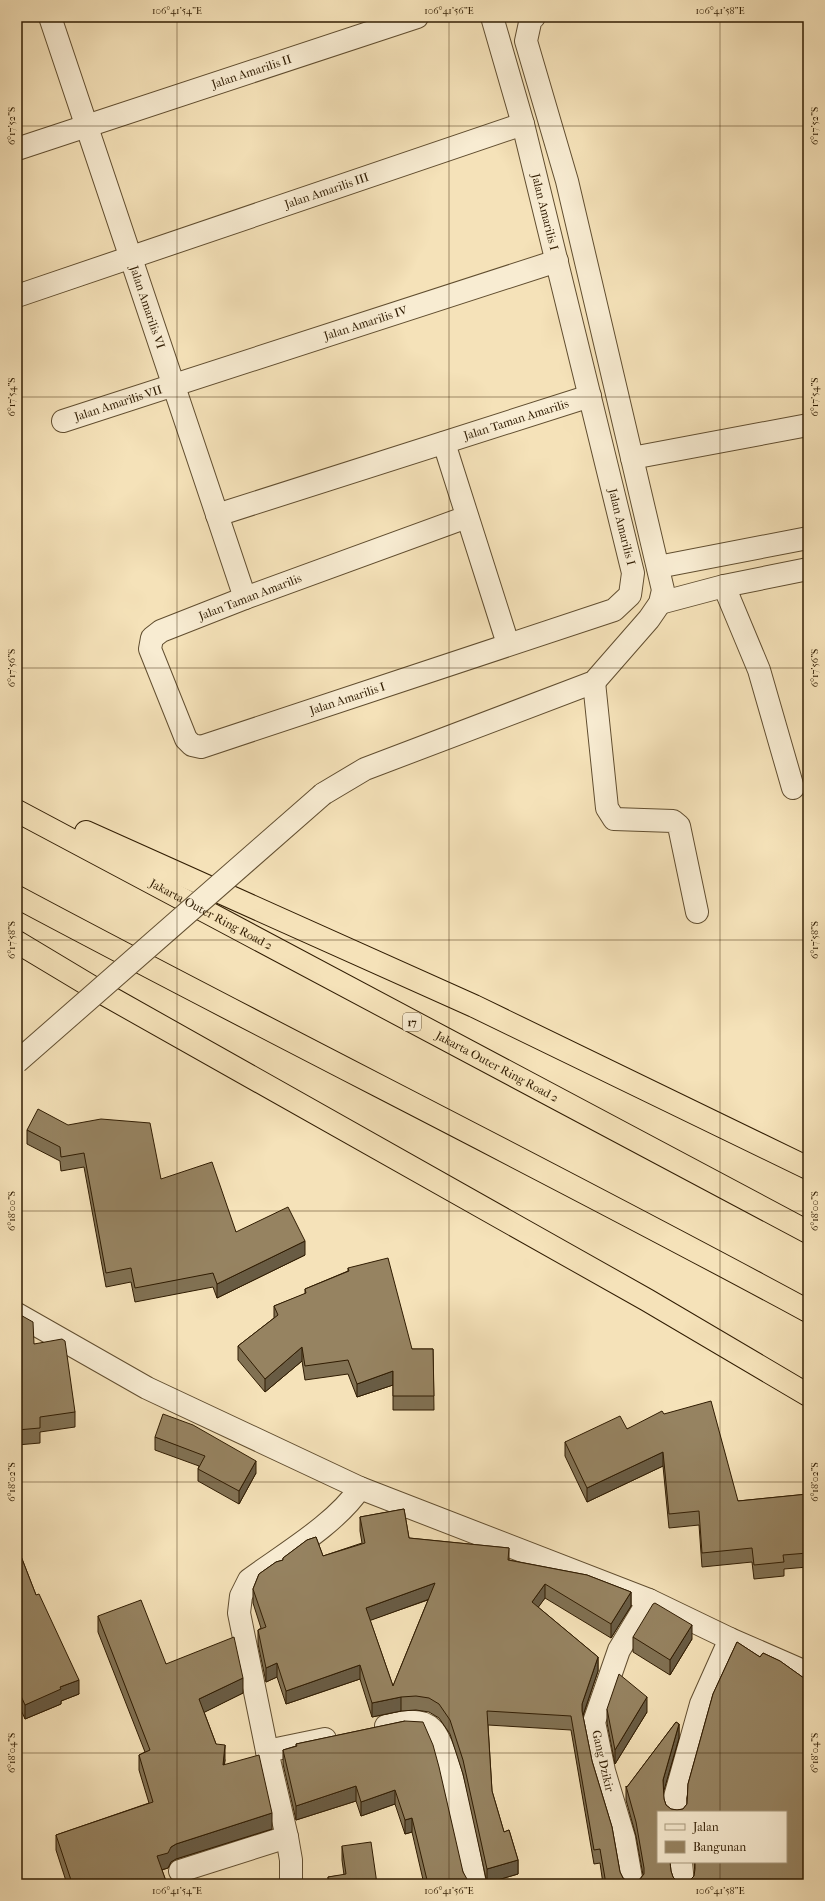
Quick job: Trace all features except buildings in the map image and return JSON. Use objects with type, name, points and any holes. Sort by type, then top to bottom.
[{"type":"highway","points":[[17,802],[474,1006],[808,1168]]},
{"type":"highway","name":"Jakarta Outer Ring Road 2","points":[[17,811],[808,1232]]},
{"type":"highway","points":[[17,897],[668,1235],[808,1311]]},
{"type":"highway","points":[[17,942],[97,990],[647,1300],[808,1395]]},
{"type":"street","name":"Jalan Amarilis VI","points":[[50,17],[245,598]]},
{"type":"street","name":"Jalan Amarilis II","points":[[17,149],[417,17]]},
{"type":"street","name":"Jalan Amarilis I","points":[[201,748],[508,644],[614,610],[630,595],[633,573],[523,124],[492,17]]},
{"type":"street","points":[[17,1062],[323,794],[365,769],[594,682],[649,619],[660,603],[663,590],[658,567],[567,181],[526,41],[532,18],[534,17]]},
{"type":"street","name":"Jalan Amarilis III","points":[[17,296],[523,124]]},
{"type":"street","name":"Jalan Amarilis IV","points":[[174,386],[557,261]]},
{"type":"street","name":"Jalan Amarilis VII","points":[[63,421],[174,386]]},
{"type":"street","name":"Jalan Taman Amarilis","points":[[217,515],[590,396]]},
{"type":"street","points":[[632,458],[808,425]]},
{"type":"street","points":[[444,443],[508,644]]},
{"type":"street","name":"Jalan Taman Amarilis","points":[[201,748],[192,745],[186,739],[150,649],[152,638],[161,631],[245,598],[467,516]]},
{"type":"street","points":[[658,567],[808,538]]},
{"type":"street","points":[[660,603],[724,586],[808,568]]},
{"type":"street","points":[[724,586],[759,670],[793,788]]},
{"type":"street","points":[[594,682],[607,808],[614,819],[673,821],[680,826],[697,912]]},
{"type":"street","points":[[17,1314],[147,1388],[360,1488],[649,1600],[730,1639],[808,1673]]},
{"type":"street","points":[[291,1884],[291,1860],[287,1837],[267,1751],[239,1613],[241,1596],[249,1580],[334,1518],[351,1502],[360,1488]]},
{"type":"street","name":"Gang Dzikir","points":[[632,1884],[624,1838],[604,1771],[594,1722],[619,1650],[649,1600]]},
{"type":"street","points":[[676,1811],[675,1797],[702,1704],[730,1639]]},
{"type":"street","points":[[366,1731],[404,1723],[420,1722],[432,1728],[440,1741],[449,1769],[475,1884]]},
{"type":"street","points":[[267,1751],[343,1735]]},
{"type":"street","points":[[180,1870],[287,1837]]},
{"type":"street","points":[[681,1863],[684,1884]]}]
